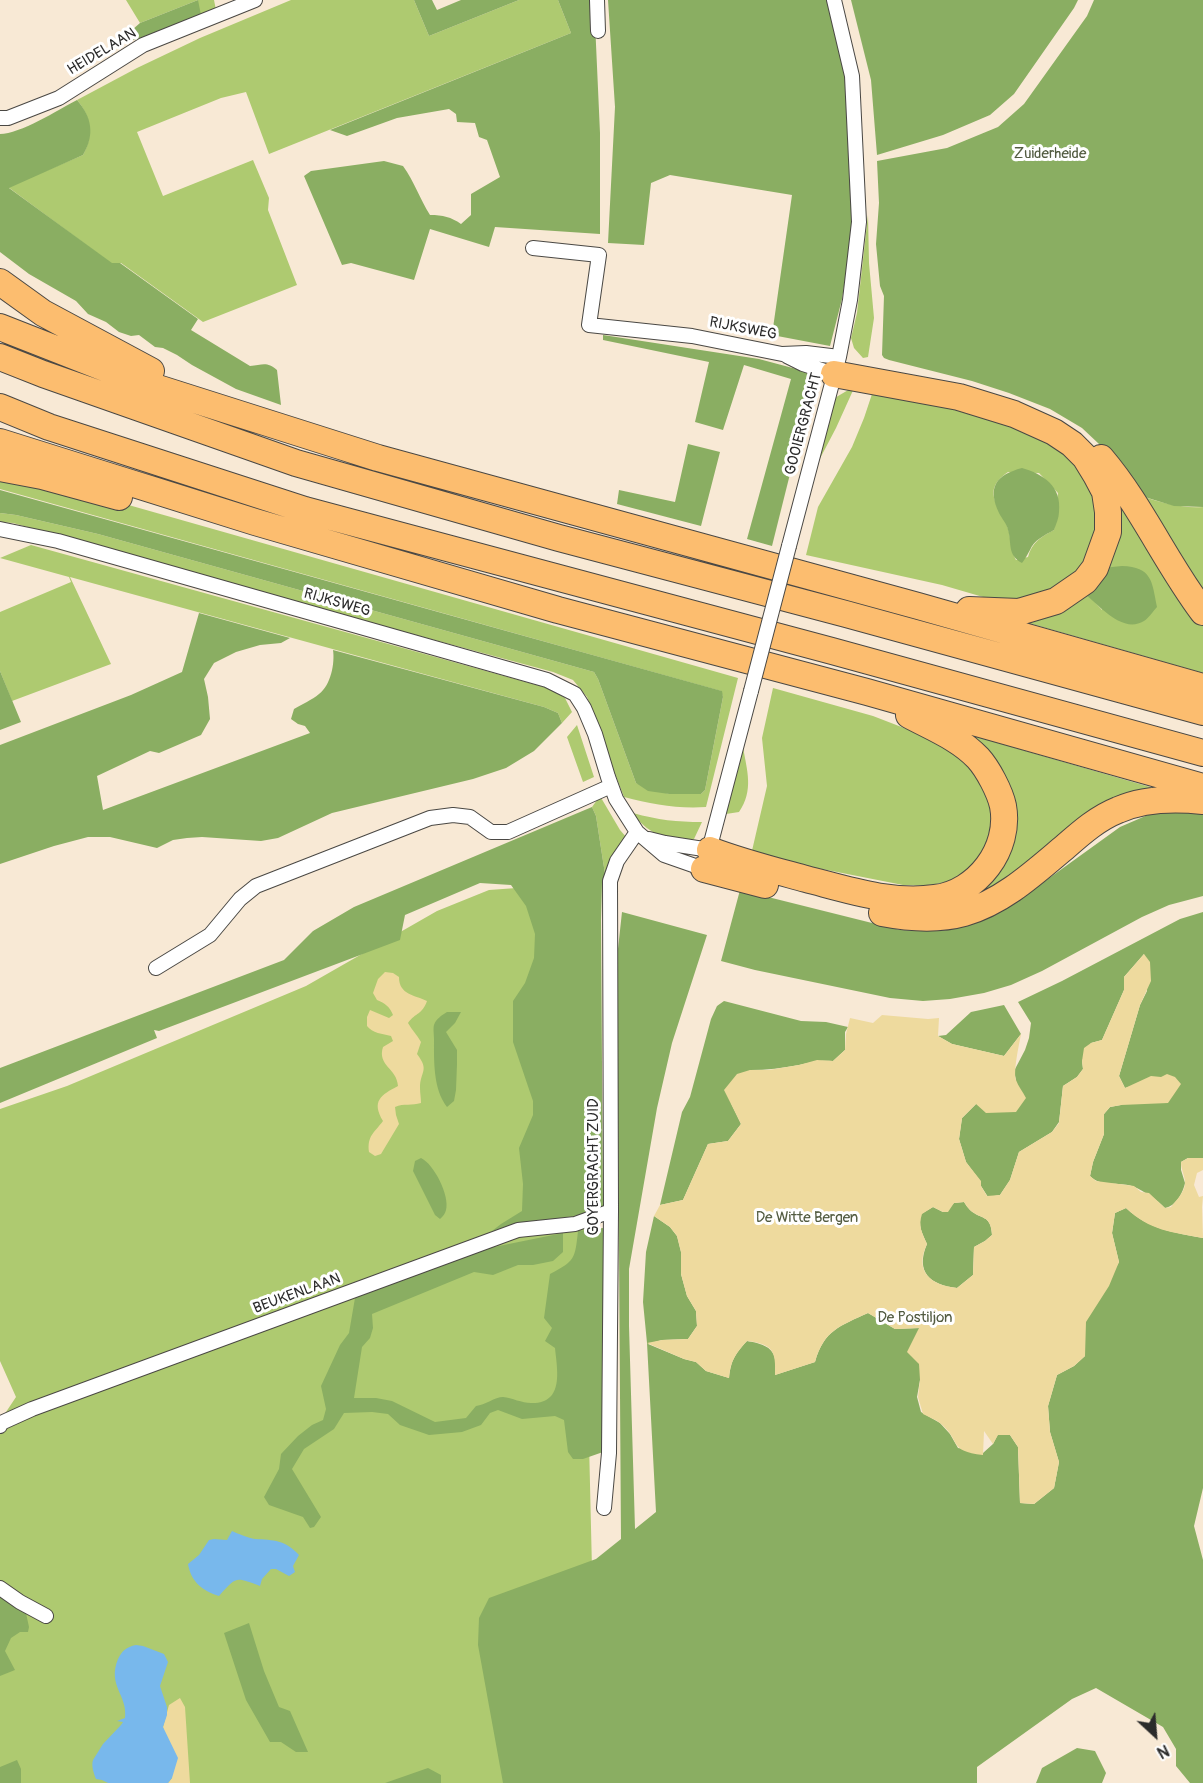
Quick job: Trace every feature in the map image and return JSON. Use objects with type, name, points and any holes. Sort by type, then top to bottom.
[{"type":"highway","points":[[0,282],[43,313],[219,408]]},
{"type":"highway","points":[[0,327],[145,384],[390,462],[918,606],[1203,687]]},
{"type":"highway","points":[[0,357],[296,463],[559,538],[1203,712]]},
{"type":"highway","points":[[836,365],[959,397],[1014,414],[1054,432],[1072,444],[1085,457],[1105,492],[1108,532],[1095,568],[1085,581],[1056,601],[1019,612],[918,606]]},
{"type":"highway","points":[[836,365],[872,366],[960,385],[1019,404],[1070,427],[1086,440],[1106,464],[1149,526],[1170,564],[1203,612]]},
{"type":"highway","points":[[0,406],[49,427],[305,510],[1203,753]]},
{"type":"highway","points":[[0,442],[255,522],[558,610],[867,692],[1203,787]]},
{"type":"highway","points":[[0,468],[42,476],[144,503],[255,522]]},
{"type":"highway","points":[[707,859],[744,862],[875,897],[908,900],[938,898],[963,889],[982,876],[996,854],[1004,829],[1003,806],[992,778],[979,759],[960,742],[867,692]]},
{"type":"highway","points":[[707,859],[845,905],[885,914],[921,918],[963,914],[992,902],[1016,887],[1092,824],[1118,809],[1142,802],[1169,799],[1203,801]]},
{"type":"street","name":"HEIDELAAN","points":[[0,118],[8,118],[58,98],[143,45],[255,0]]},
{"type":"street","points":[[597,0],[598,31]]},
{"type":"street","name":"GOOIERGRACHT","points":[[707,859],[836,365],[850,300],[859,222],[852,76],[834,0]]},
{"type":"street","name":"RIJKSWEG","points":[[532,248],[599,255],[589,326],[692,336],[782,354],[803,364],[836,365]]},
{"type":"street","name":"RIJKSWEG","points":[[0,529],[58,541],[547,680],[575,694],[584,708],[609,782]]},
{"type":"street","points":[[156,968],[210,935],[240,899],[256,886],[430,818],[453,815],[470,818],[491,832],[508,832],[609,782],[616,799],[640,835],[664,855],[707,859]]},
{"type":"street","points":[[640,835],[707,859]]},
{"type":"street","name":"GOYERGRACHT ZUID","points":[[604,1508],[609,1453],[610,881],[617,861],[640,835]]},
{"type":"street","name":"BEUKENLAAN","points":[[0,1426],[32,1409],[518,1230],[575,1224],[611,1210]]},
{"type":"street","points":[[0,1588],[46,1616]]},
{"type":"green space","points":[[126,0],[198,0],[140,23]]},
{"type":"green space","points":[[198,0],[214,0],[216,10],[198,25]]},
{"type":"green space","points":[[198,0],[201,15],[148,37],[117,43],[140,23]]},
{"type":"green space","points":[[291,0],[414,0],[429,36],[519,0],[558,0],[571,33],[269,154],[246,92],[221,98],[137,132],[163,196],[253,160],[269,198],[268,210],[297,285],[203,322],[121,263],[112,264],[8,187],[83,155],[90,133],[88,119],[77,100],[200,38]]},
{"type":"green space","points":[[414,0],[432,0],[437,10],[461,0],[519,0],[429,36]]},
{"type":"green space","points":[[558,0],[594,0],[600,133],[600,234],[495,227],[489,247],[430,229],[414,280],[351,263],[342,265],[304,176],[311,171],[384,161],[403,166],[430,215],[447,217],[461,224],[471,215],[471,194],[500,177],[487,140],[479,137],[475,123],[457,122],[456,114],[449,109],[397,118],[347,136],[330,130],[571,33]]},
{"type":"green space","points":[[608,0],[833,0],[849,75],[855,187],[851,241],[842,299],[830,346],[772,335],[792,195],[670,175],[651,183],[644,245],[608,243],[615,107]]},
{"type":"green space","points":[[851,0],[1078,0],[1014,94],[990,115],[943,135],[877,155],[871,80]]},
{"type":"green space","name":"Zuiderheide","points":[[1094,0],[1203,0],[1203,507],[1174,506],[1135,494],[1099,444],[1082,428],[1050,409],[972,381],[889,360],[882,355],[884,296],[880,286],[876,244],[879,203],[877,161],[947,148],[998,127],[1024,104],[1087,16]]},
{"type":"green space","points":[[77,100],[86,113],[90,126],[89,140],[83,155],[9,188],[112,263],[120,263],[198,319],[191,330],[250,366],[261,364],[277,370],[281,405],[236,389],[177,355],[155,347],[139,335],[131,336],[119,332],[106,322],[88,314],[76,301],[29,274],[0,252],[0,134],[28,126]]},
{"type":"green space","points":[[868,215],[874,318],[868,357],[863,358],[854,348],[851,338],[857,313]]},
{"type":"green space","points":[[603,335],[759,359],[815,374],[772,546],[747,539],[791,379],[744,365],[723,430],[695,422],[709,362],[603,340]]},
{"type":"green space","points":[[875,385],[978,411],[1055,443],[1089,480],[1101,514],[1087,561],[1067,584],[1028,598],[1012,600],[990,599],[942,585],[806,555],[818,507],[852,447]],"holes":[[[1008,472],[1039,473],[1058,493],[1054,530],[1038,540],[1028,557],[1016,560],[1007,524],[995,502],[995,487]]]},
{"type":"green space","points":[[855,386],[836,428],[815,468],[833,399]]},
{"type":"green space","points":[[688,444],[720,452],[701,526],[617,504],[619,490],[675,502]]},
{"type":"green space","points":[[1022,468],[1050,482],[1059,503],[1054,530],[1034,543],[1022,563],[1012,552],[1007,528],[995,504],[994,489],[1000,478]]},
{"type":"green space","points":[[0,472],[125,504],[738,678],[706,807],[665,805],[624,797],[587,697],[573,680],[553,672],[13,523],[0,522],[0,513],[98,534],[594,672],[636,783],[669,794],[701,794],[705,790],[723,697],[721,691],[0,489]]},
{"type":"green space","points":[[1107,482],[1203,618],[1203,673],[1004,616],[1081,591],[1102,610]]},
{"type":"green space","points":[[0,490],[722,691],[723,697],[705,790],[701,794],[669,794],[648,791],[636,783],[594,672],[98,534],[0,513]]},
{"type":"green space","points":[[1135,494],[1177,506],[1203,507],[1203,594]]},
{"type":"green space","points":[[31,545],[551,689],[565,698],[572,712],[562,723],[558,713],[544,707],[70,577],[111,664],[12,701],[0,671],[0,612],[71,582],[69,577],[0,558]]},
{"type":"green space","points":[[1122,566],[1139,569],[1145,573],[1154,590],[1157,607],[1146,620],[1135,624],[1118,621],[1081,591],[1102,568]]},
{"type":"green space","points":[[199,613],[290,638],[281,643],[260,645],[236,652],[214,663],[204,679],[210,719],[201,735],[159,753],[150,751],[97,776],[103,810],[310,733],[305,726],[291,719],[294,709],[316,696],[327,685],[333,667],[333,650],[544,707],[558,713],[562,723],[534,751],[506,768],[473,779],[332,813],[278,838],[261,841],[187,838],[173,840],[157,848],[110,837],[88,837],[0,864],[0,745],[131,695],[182,672]]},
{"type":"green space","points":[[0,671],[21,722],[0,730]]},
{"type":"green space","points":[[773,688],[873,716],[917,733],[947,747],[975,771],[991,797],[995,833],[973,873],[939,884],[903,885],[751,855],[767,786],[762,738]]},
{"type":"green space","points":[[577,725],[594,777],[583,782],[567,737]]},
{"type":"green space","points":[[967,734],[1164,791],[1009,883],[971,898],[988,885],[1008,854]]},
{"type":"green space","points":[[743,747],[748,780],[747,796],[739,812],[726,814]]},
{"type":"green space","points":[[600,796],[627,838],[605,874],[596,816],[592,807]]},
{"type":"green space","points":[[592,807],[596,816],[605,874],[602,882],[601,920],[603,1211],[504,1227],[492,1231],[522,1211],[523,1184],[519,1148],[533,1115],[533,1101],[513,1042],[513,1001],[525,983],[534,958],[535,934],[526,906],[511,885],[480,883],[405,915],[400,940],[159,1031],[154,1030],[157,1038],[0,1103],[0,1068],[284,960],[313,931],[354,907]]},
{"type":"green space","points":[[1203,809],[1203,896],[1169,905],[1142,917],[1042,971],[1011,985],[984,993],[923,1001],[890,998],[721,961],[740,890],[900,930],[947,930],[964,926],[1016,902],[1120,827],[1157,811]]},
{"type":"green space","points":[[633,813],[668,820],[702,822],[694,839],[676,839],[659,835],[645,827]]},
{"type":"green space","points":[[544,886],[578,972],[597,1783],[0,1783],[0,1421],[16,1397],[0,1361],[0,1109],[67,1086],[306,986],[437,911],[489,890]]},
{"type":"green space","points":[[622,912],[707,935],[672,1043],[657,1108],[629,1269],[635,1529],[656,1512],[643,1302],[646,1252],[654,1216],[670,1227],[677,1236],[681,1252],[681,1274],[687,1296],[696,1311],[697,1326],[688,1339],[662,1340],[648,1344],[696,1362],[706,1371],[729,1378],[734,1358],[747,1341],[761,1344],[771,1351],[775,1361],[775,1375],[815,1362],[823,1343],[834,1330],[868,1313],[895,1329],[920,1328],[920,1380],[917,1397],[921,1412],[940,1423],[958,1448],[983,1453],[993,1444],[998,1434],[1010,1435],[1018,1447],[1020,1503],[1034,1504],[1054,1488],[1059,1462],[1050,1432],[1048,1406],[1057,1375],[1074,1366],[1085,1356],[1085,1321],[1119,1262],[1112,1233],[1115,1213],[1126,1208],[1153,1226],[1203,1238],[1203,1488],[1194,1526],[1203,1560],[1203,1783],[1190,1783],[1176,1766],[1176,1749],[1163,1727],[1096,1688],[1072,1699],[977,1767],[977,1783],[503,1783],[478,1645],[479,1618],[489,1598],[596,1559],[621,1539],[617,958]]},
{"type":"green space","points":[[1203,912],[1203,1158],[1188,1158],[1181,1162],[1185,1183],[1178,1198],[1172,1205],[1165,1208],[1145,1192],[1136,1188],[1099,1182],[1090,1176],[1104,1134],[1104,1114],[1110,1107],[1121,1105],[1161,1077],[1125,1088],[1119,1076],[1140,1005],[1147,991],[1144,954],[1124,977],[1124,990],[1102,1040],[1091,1043],[1082,1061],[1083,1069],[1077,1077],[1063,1086],[1059,1122],[1052,1132],[1019,1152],[1010,1180],[1000,1195],[988,1197],[966,1162],[959,1139],[962,1118],[976,1104],[1016,1080],[1014,1071],[1025,1050],[1031,1023],[1018,1002],[1180,919]]},
{"type":"green space","points":[[724,1001],[801,1021],[826,1022],[848,1027],[845,1032],[845,1050],[833,1061],[750,1070],[731,1103],[741,1124],[728,1141],[708,1144],[683,1200],[660,1205],[682,1112],[690,1097],[711,1019],[717,1006]]},
{"type":"green space","points":[[1004,1005],[1021,1034],[1004,1056],[952,1044],[938,1036],[946,1035],[971,1012]]},
{"type":"green space","points":[[447,1012],[461,1012],[446,1032],[457,1050],[456,1090],[454,1101],[447,1107],[439,1092],[434,1065],[434,1025]]},
{"type":"green space","points":[[421,1158],[436,1173],[446,1197],[446,1210],[440,1219],[435,1215],[413,1171],[415,1161]]},
{"type":"green space","points":[[964,1202],[974,1213],[988,1220],[992,1235],[974,1247],[973,1275],[957,1288],[939,1284],[927,1275],[923,1262],[927,1244],[921,1229],[920,1218],[921,1214],[933,1207],[943,1212],[954,1203]]},
{"type":"green space","points":[[603,1228],[603,1452],[583,1459],[573,1459],[568,1452],[564,1420],[555,1416],[522,1419],[498,1410],[490,1413],[481,1425],[462,1432],[429,1435],[400,1425],[388,1414],[344,1413],[334,1429],[304,1449],[292,1469],[321,1517],[314,1527],[310,1528],[303,1517],[269,1505],[264,1497],[279,1469],[281,1454],[298,1436],[323,1420],[326,1409],[321,1386],[340,1345],[349,1333],[355,1298],[489,1248],[563,1233],[563,1252],[553,1261],[518,1265],[493,1275],[474,1272],[372,1314],[373,1328],[370,1338],[362,1347],[354,1398],[392,1401],[435,1422],[466,1418],[476,1406],[500,1397],[528,1403],[542,1402],[554,1392],[557,1375],[555,1348],[545,1341],[552,1328],[544,1318],[550,1274],[572,1258],[578,1231]]},
{"type":"green space","points":[[0,1596],[26,1613],[29,1627],[28,1632],[20,1632],[11,1638],[5,1651],[15,1670],[0,1676]]},
{"type":"green space","points":[[249,1623],[264,1671],[279,1707],[290,1711],[308,1752],[296,1752],[281,1742],[270,1742],[246,1700],[224,1633]]},
{"type":"green space","points":[[1077,1748],[1095,1751],[1106,1773],[1102,1783],[1036,1783],[1042,1768]]},
{"type":"green space","points":[[17,1760],[21,1769],[21,1783],[0,1783],[0,1767]]},
{"type":"green space","points":[[428,1768],[441,1775],[441,1783],[385,1783]]},
{"type":"sand","name":"De Witte Bergen","points":[[1144,954],[1150,962],[1151,981],[1140,1005],[1119,1076],[1125,1088],[1151,1076],[1161,1077],[1167,1074],[1175,1077],[1181,1084],[1168,1103],[1110,1107],[1104,1114],[1104,1134],[1090,1176],[1096,1181],[1134,1186],[1141,1192],[1149,1193],[1165,1208],[1171,1207],[1184,1188],[1181,1162],[1188,1158],[1203,1158],[1203,1170],[1197,1173],[1194,1185],[1199,1197],[1203,1196],[1203,1238],[1153,1226],[1126,1208],[1115,1213],[1112,1233],[1119,1262],[1109,1286],[1086,1322],[1085,1356],[1074,1366],[1057,1375],[1048,1406],[1050,1432],[1059,1462],[1054,1488],[1034,1504],[1020,1503],[1018,1447],[1010,1435],[998,1435],[993,1444],[984,1431],[983,1455],[972,1453],[959,1448],[947,1429],[936,1420],[923,1414],[918,1397],[919,1364],[907,1352],[919,1328],[895,1329],[868,1313],[834,1330],[823,1343],[815,1362],[775,1375],[775,1360],[771,1350],[762,1344],[747,1341],[734,1358],[729,1378],[706,1371],[696,1362],[647,1343],[688,1339],[697,1326],[696,1311],[687,1296],[681,1274],[681,1252],[677,1236],[670,1227],[654,1216],[660,1205],[683,1200],[708,1144],[728,1141],[741,1124],[724,1090],[737,1074],[750,1070],[769,1070],[799,1065],[817,1060],[833,1061],[845,1050],[850,1018],[873,1023],[882,1015],[939,1018],[938,1036],[952,1044],[1004,1056],[1021,1034],[1015,1076],[1026,1098],[1016,1112],[986,1113],[976,1104],[962,1118],[959,1139],[966,1162],[981,1181],[981,1186],[987,1196],[1000,1195],[1010,1180],[1019,1152],[1052,1132],[1059,1123],[1063,1086],[1077,1077],[1083,1069],[1084,1048],[1102,1040],[1124,990],[1124,977]],"holes":[[[964,1202],[970,1210],[988,1220],[992,1235],[974,1247],[973,1275],[957,1288],[939,1284],[927,1275],[922,1262],[927,1244],[920,1222],[922,1214],[933,1207],[948,1212],[954,1203]]]},
{"type":"sand","points":[[385,972],[399,977],[405,991],[427,1001],[423,1009],[408,1023],[421,1042],[417,1054],[424,1068],[420,1082],[421,1103],[395,1107],[399,1124],[381,1154],[375,1156],[369,1152],[369,1142],[383,1121],[378,1104],[387,1092],[398,1086],[382,1053],[383,1047],[393,1041],[391,1036],[375,1032],[367,1026],[370,1010],[389,1018],[393,1015],[373,993],[378,979]]},
{"type":"sand","points":[[180,1698],[185,1707],[190,1783],[168,1783],[172,1778],[163,1727],[169,1705]]},
{"type":"water","points":[[232,1531],[249,1538],[274,1541],[289,1546],[299,1555],[293,1566],[295,1572],[289,1576],[276,1569],[271,1569],[262,1579],[260,1586],[237,1580],[219,1596],[203,1588],[195,1581],[188,1564],[199,1555],[209,1540],[227,1540]]},
{"type":"water","points":[[136,1645],[164,1654],[168,1662],[160,1686],[167,1707],[163,1727],[178,1758],[172,1778],[168,1783],[108,1783],[96,1779],[93,1770],[93,1760],[103,1744],[123,1722],[117,1721],[125,1718],[124,1703],[116,1683],[115,1668],[123,1652]]},
{"type":"park label","name":"De Postiljon","points":[[915,1318]]}]
